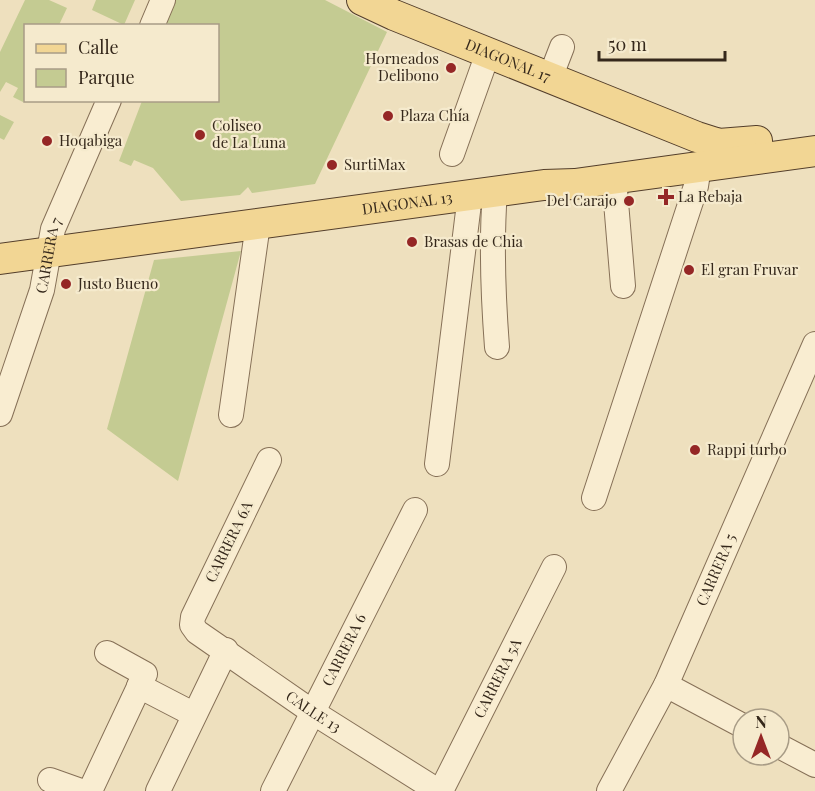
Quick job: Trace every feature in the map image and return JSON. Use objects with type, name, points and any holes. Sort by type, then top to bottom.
[{"type":"main road","name":"DIAGONAL 17","points":[[362,0],[394,15],[654,119]]},
{"type":"main road","points":[[575,184],[589,171],[663,161],[672,157],[676,150],[675,142],[669,135],[655,128],[654,119],[719,144],[815,133]]},
{"type":"main road","name":"DIAGONAL 13","points":[[0,259],[258,224],[478,200],[544,185],[575,184],[815,151]]},
{"type":"street","points":[[143,24],[153,0]]},
{"type":"street","points":[[153,24],[163,0]]},
{"type":"street","points":[[550,78],[562,47]]},
{"type":"street","points":[[452,154],[488,53]]},
{"type":"street","name":"CARRERA 7","points":[[0,414],[42,290],[53,229],[108,102]]},
{"type":"street","name":"CARRERA 7","points":[[83,248],[68,244],[62,232],[117,102]]},
{"type":"street","points":[[594,498],[696,186],[699,167]]},
{"type":"street","points":[[614,178],[623,286]]},
{"type":"street","points":[[478,200],[493,216],[497,347]]},
{"type":"street","points":[[437,464],[478,200]]},
{"type":"street","points":[[231,415],[258,224]]},
{"type":"street","name":"CARRERA 5","points":[[609,791],[666,685],[805,393],[815,344]]},
{"type":"street","name":"CARRERA 6A","points":[[192,625],[269,460]]},
{"type":"street","name":"CARRERA 6","points":[[273,791],[415,510]]},
{"type":"street","name":"CARRERA 5A","points":[[440,791],[554,567]]},
{"type":"street","name":"CALLE 13","points":[[192,625],[196,632],[226,650],[412,784],[440,791]]},
{"type":"street","points":[[158,791],[193,714],[226,650]]},
{"type":"street","points":[[90,791],[145,674],[107,653]]},
{"type":"street","points":[[666,685],[731,720]]},
{"type":"street","points":[[139,686],[193,714]]},
{"type":"street","points":[[791,752],[815,765]]},
{"type":"street","points":[[50,780],[81,791]]},
{"type":"green space","points":[[25,0],[49,0],[67,8],[59,24],[24,24],[23,102],[13,97],[18,88],[6,82],[0,92],[0,52]]},
{"type":"green space","points":[[96,0],[135,0],[124,24],[92,10]]},
{"type":"green space","points":[[173,0],[325,0],[387,32],[315,184],[252,193],[248,187],[240,195],[181,201],[153,168],[134,160],[131,166],[119,161],[142,102],[219,102],[219,24],[162,24]]},
{"type":"green space","points":[[0,115],[14,122],[4,140],[0,138]]},
{"type":"green space","points":[[241,251],[178,481],[107,429],[154,260]]},
{"type":"place","name":"Horneados Delibono","points":[[451,68]]},
{"type":"place","name":"Plaza Chía","points":[[388,116]]},
{"type":"place","name":"Coliseo de La Luna","points":[[200,135]]},
{"type":"place","name":"Hoqabiga","points":[[47,141]]},
{"type":"place","name":"SurtiMax","points":[[332,165]]},
{"type":"place","name":"La Rebaja","points":[[666,197]]},
{"type":"place","name":"Del Carajo","points":[[629,201]]},
{"type":"place","name":"Brasas de Chia","points":[[412,242]]},
{"type":"place","name":"El gran Fruvar","points":[[689,270]]},
{"type":"place","name":"Justo Bueno","points":[[66,284]]},
{"type":"place","name":"Rappi turbo","points":[[695,450]]}]
